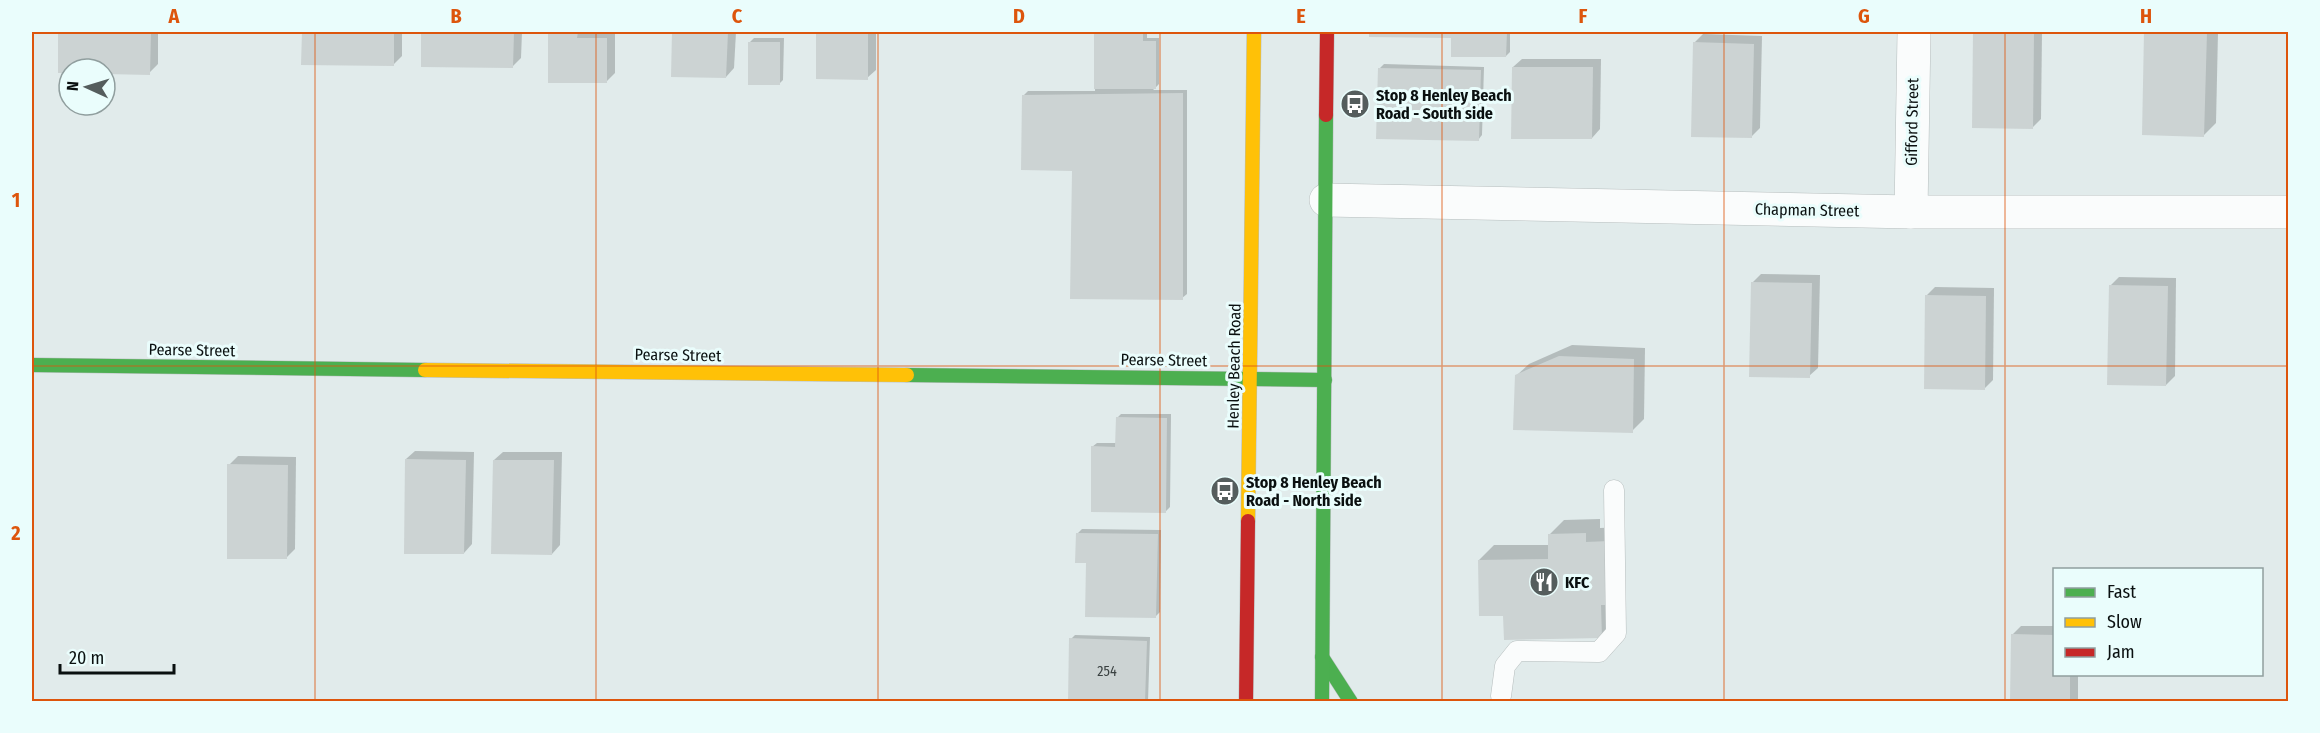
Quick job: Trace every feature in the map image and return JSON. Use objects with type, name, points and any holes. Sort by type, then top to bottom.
[{"type":"main road","name":"Henley Beach Road","points":[[1246,702],[1254,32]]},
{"type":"main road","points":[[1322,702],[1327,32]]},
{"type":"main road","name":"Pearse Street","points":[[32,365],[1325,380]]},
{"type":"main road","points":[[1322,657],[1351,702]]},
{"type":"street","name":"Gifford Street","points":[[1911,212],[1914,32]]},
{"type":"street","name":"Chapman Street","points":[[1326,200],[1911,212],[2289,212]]},
{"type":"lane","points":[[1501,696],[1504,666],[1517,651],[1599,652],[1616,633],[1614,490]]},
{"type":"building","points":[[58,32],[151,32],[150,75],[117,74],[117,57],[58,57]]},
{"type":"building","points":[[302,32],[394,32],[394,66],[301,65]]},
{"type":"building","points":[[421,32],[514,32],[513,68],[421,67]]},
{"type":"building","points":[[548,32],[578,32],[577,38],[607,38],[607,83],[548,83]]},
{"type":"building","points":[[672,32],[728,32],[726,78],[671,77]]},
{"type":"building","points":[[816,32],[868,32],[868,80],[816,79]]},
{"type":"building","points":[[1094,32],[1143,32],[1143,41],[1156,41],[1156,89],[1094,89]]},
{"type":"building","points":[[1369,32],[1507,32],[1506,57],[1451,57],[1451,38],[1369,37]]},
{"type":"building","points":[[2144,32],[2207,32],[2204,137],[2142,135]]},
{"type":"building","points":[[1973,33],[2034,34],[2033,129],[1972,128]]},
{"type":"building","points":[[748,42],[780,42],[780,85],[748,85]]},
{"type":"building","points":[[1693,42],[1754,44],[1752,138],[1691,137]]},
{"type":"building","points":[[1512,67],[1593,67],[1592,139],[1511,139]]},
{"type":"building","points":[[1378,68],[1481,70],[1479,141],[1376,139]]},
{"type":"building","points":[[1183,93],[1183,300],[1070,299],[1072,171],[1021,170],[1022,95]]},
{"type":"building","points":[[1751,282],[1812,283],[1810,378],[1749,377]]},
{"type":"building","points":[[2109,285],[2168,286],[2166,386],[2107,385]]},
{"type":"building","points":[[1925,295],[1986,296],[1985,390],[1924,389]]},
{"type":"building","points":[[1559,356],[1634,359],[1633,433],[1513,430],[1515,375]]},
{"type":"building","points":[[1116,417],[1167,418],[1166,513],[1091,512],[1091,446],[1115,447]]},
{"type":"building","points":[[405,459],[466,460],[464,554],[404,554]]},
{"type":"building","points":[[493,460],[554,460],[552,555],[491,554]]},
{"type":"building","points":[[227,464],[288,465],[287,559],[227,559]]},
{"type":"building","points":[[1076,533],[1158,534],[1156,618],[1085,617],[1086,563],[1075,563]]},
{"type":"building","name":"KFC","points":[[1586,533],[1586,542],[1609,541],[1610,605],[1601,605],[1602,638],[1504,640],[1503,616],[1479,616],[1478,560],[1548,559],[1548,534]]},
{"type":"building","points":[[2011,634],[2053,635],[2053,676],[2070,676],[2070,702],[2010,702]]},
{"type":"building","points":[[1069,638],[1147,641],[1145,702],[1068,702]]},
{"type":"traffic: fast","points":[[1322,702],[1326,115]]},
{"type":"traffic: fast","points":[[32,365],[425,370]]},
{"type":"traffic: fast","points":[[907,375],[1325,380]]},
{"type":"traffic: fast","points":[[1322,657],[1351,702]]},
{"type":"traffic: slow","points":[[1248,521],[1254,32]]},
{"type":"traffic: slow","points":[[425,370],[907,375]]},
{"type":"traffic: jam","points":[[1326,115],[1327,32]]},
{"type":"traffic: jam","points":[[1246,702],[1248,521]]},
{"type":"place","name":"Stop 8 Henley Beach Road - South side","points":[[1355,104]]},
{"type":"place","name":"Stop 8 Henley Beach Road - North side","points":[[1225,491]]},
{"type":"place","name":"KFC","points":[[1544,582]]}]
